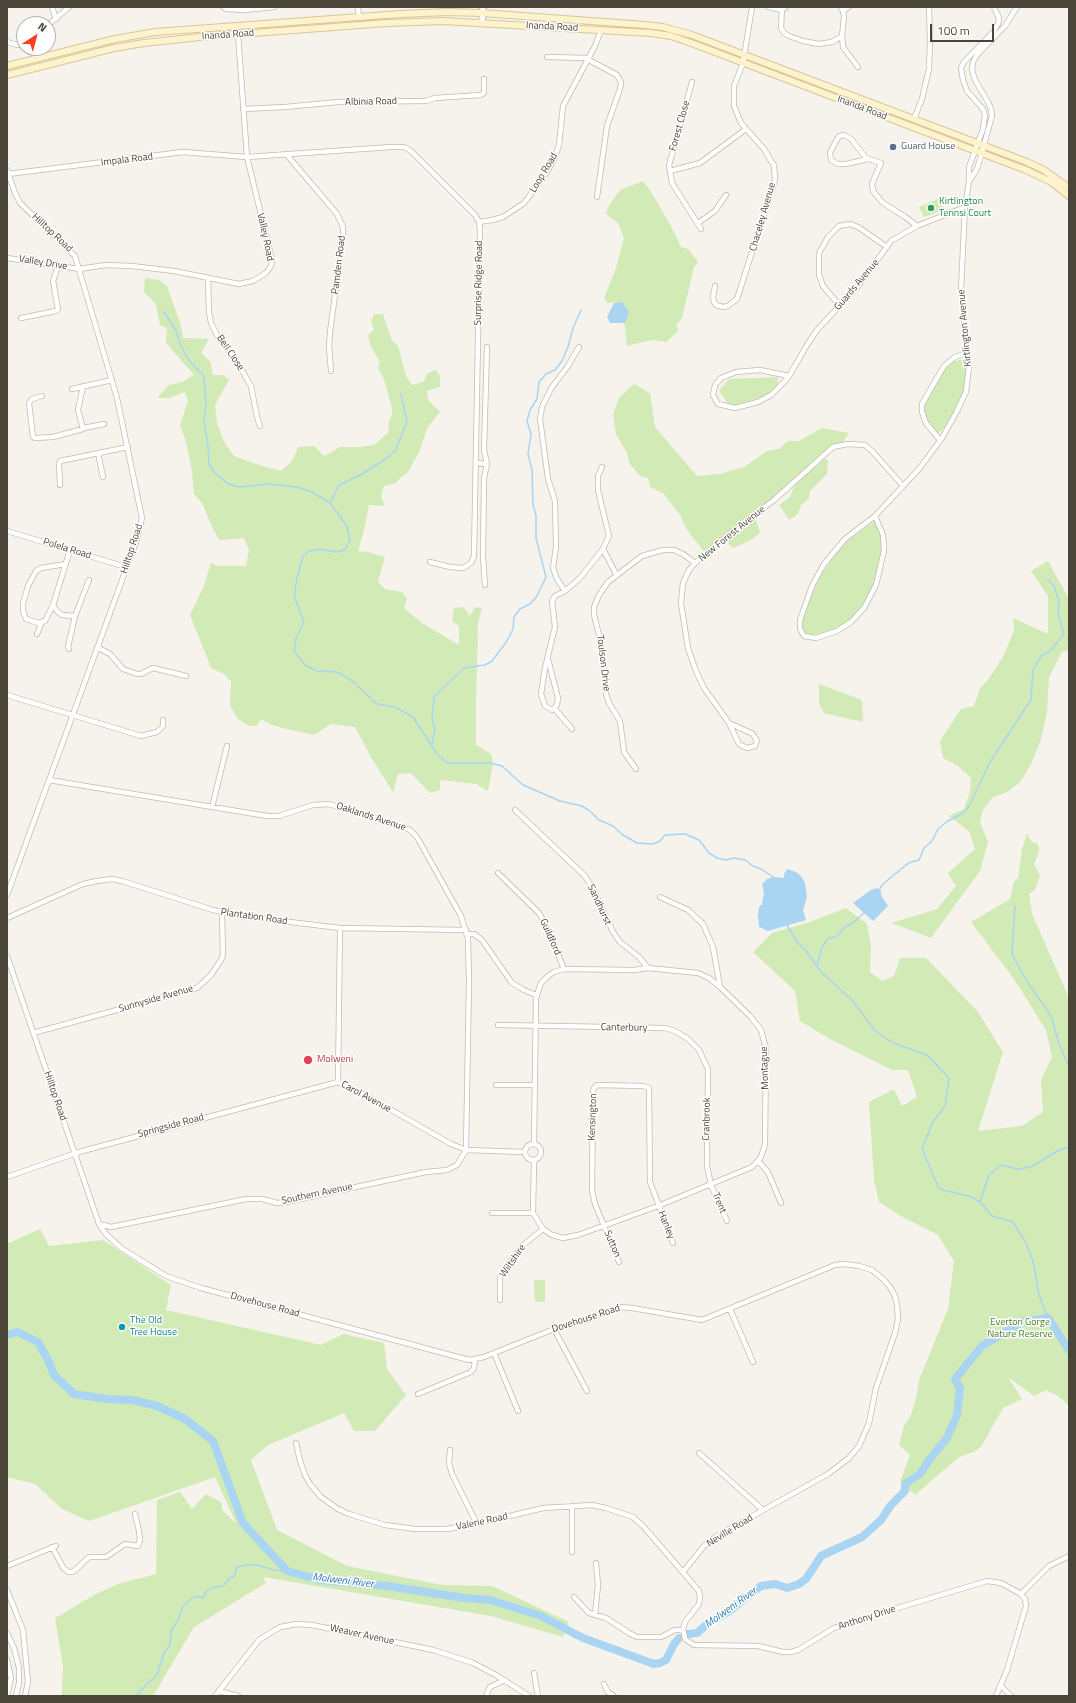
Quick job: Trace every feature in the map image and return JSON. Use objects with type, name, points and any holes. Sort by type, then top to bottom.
[{"type":"main road","name":"Inanda Road","points":[[7,64],[17,64],[141,34],[174,30],[482,10],[543,18],[662,27],[692,35],[1037,166],[1069,188]]},
{"type":"main road","points":[[429,13],[433,21]]},
{"type":"main road","points":[[543,18],[560,23],[560,28]]},
{"type":"main road","name":"Inanda Road","points":[[7,75],[130,45],[162,40],[238,34],[433,21],[640,32],[671,36],[694,44],[982,153],[1038,175],[1069,196]]},
{"type":"street","points":[[56,19],[69,7]]},
{"type":"street","points":[[223,7],[226,9],[244,10],[274,7]]},
{"type":"street","points":[[358,7],[359,17]]},
{"type":"street","name":"Chaceley Avenue","points":[[715,286],[713,300],[716,305],[723,307],[728,306],[737,299],[774,185],[775,175],[771,161],[764,148],[746,130],[737,115],[733,100],[734,86],[743,63],[752,7]]},
{"type":"street","points":[[768,7],[784,8],[782,30],[784,33],[794,38],[824,44],[832,42],[842,36]]},
{"type":"street","points":[[849,7],[842,9],[842,36],[845,51],[858,67]]},
{"type":"street","points":[[914,119],[922,99],[929,69],[929,7]]},
{"type":"street","points":[[981,145],[985,116],[983,109],[967,91],[961,68],[964,62],[994,31],[998,24],[999,18],[994,7]]},
{"type":"street","points":[[981,145],[992,116],[991,108],[974,80],[972,70],[973,62],[977,55],[1004,26],[1017,7]]},
{"type":"street","points":[[482,10],[482,23]]},
{"type":"street","name":"Loop Road","points":[[479,222],[503,217],[524,203],[547,172],[555,158],[561,140],[561,115],[563,106],[588,59],[601,30]]},
{"type":"street","name":"Valley Road","points":[[80,269],[100,265],[119,265],[168,271],[244,284],[263,275],[271,266],[271,255],[247,157],[238,34]]},
{"type":"street","points":[[546,57],[588,59],[617,75],[621,82],[607,126],[597,198]]},
{"type":"street","name":"Albinia Road","points":[[243,108],[278,108],[338,102],[426,101],[435,98],[481,95],[484,93],[484,79]]},
{"type":"street","name":"Forest Close","points":[[670,171],[669,163],[692,82]]},
{"type":"street","points":[[701,229],[674,186],[670,171],[700,163],[746,130]]},
{"type":"street","points":[[868,159],[846,164],[838,164],[831,160],[830,152],[838,137],[842,135],[851,139],[868,159],[881,164],[872,184],[873,191],[883,203],[917,226]]},
{"type":"street","name":"Kirtlington Avenue","points":[[875,516],[883,535],[884,551],[876,584],[864,608],[851,622],[837,632],[816,638],[804,636],[800,629],[800,620],[812,586],[821,569],[844,539],[875,516],[924,464],[956,413],[966,392],[969,374],[961,289],[965,207],[969,181],[969,167],[975,151],[981,145]]},
{"type":"street","name":"Kirtlington Avenue","points":[[969,181],[976,169],[982,153],[981,145]]},
{"type":"street","points":[[247,157],[404,147],[419,159],[470,210],[479,222]]},
{"type":"street","name":"Impala Road","points":[[8,172],[182,152],[247,157]]},
{"type":"street","name":"Pamden Road","points":[[287,155],[331,207],[342,223],[343,236],[329,347],[331,371]]},
{"type":"street","name":"Hilltop Road","points":[[7,895],[140,530],[142,518],[128,447],[112,380],[80,269],[74,254],[20,203],[8,172]]},
{"type":"street","points":[[698,223],[715,211],[726,195]]},
{"type":"street","name":"Guards Avenue","points":[[789,376],[760,370],[736,372],[721,378],[715,385],[713,395],[716,402],[721,405],[739,408],[768,397],[780,387],[789,376],[813,336],[869,273],[893,239],[917,226],[965,207]]},
{"type":"street","name":"Surprise Ridge Road","points":[[430,562],[450,567],[463,568],[473,561],[475,552],[479,222]]},
{"type":"street","points":[[840,306],[823,286],[819,275],[819,253],[828,237],[839,226],[850,224],[858,227],[887,247]]},
{"type":"street","name":"Valley Drive","points":[[8,260],[80,269]]},
{"type":"street","points":[[21,318],[56,311],[58,309],[53,281],[58,266]]},
{"type":"street","name":"Bell Close","points":[[208,278],[209,312],[211,323],[218,337],[237,362],[251,386],[260,426]]},
{"type":"street","points":[[485,585],[483,556],[484,478],[486,464],[484,450],[487,347]]},
{"type":"street","points":[[565,591],[557,579],[553,568],[556,547],[555,501],[548,479],[540,419],[542,407],[552,387],[568,366],[579,347]]},
{"type":"street","points":[[940,440],[926,423],[922,412],[922,404],[944,366],[955,357],[967,353]]},
{"type":"street","points":[[72,388],[112,380]]},
{"type":"street","points":[[82,386],[78,410],[84,428]]},
{"type":"street","points":[[42,396],[32,399],[29,403],[33,436],[35,438],[53,437],[104,424]]},
{"type":"street","name":"New Forest Avenue","points":[[729,723],[753,734],[757,741],[755,746],[747,748],[739,744],[729,723],[699,678],[688,648],[681,591],[686,576],[695,563],[741,524],[774,500],[833,447],[848,444],[865,445],[903,486]]},
{"type":"street","points":[[60,485],[60,461],[128,447]]},
{"type":"street","points":[[98,453],[103,477]]},
{"type":"street","points":[[476,463],[486,464]]},
{"type":"street","points":[[548,659],[557,692],[558,703],[550,710],[546,708],[541,697],[548,659],[555,627],[552,601],[555,596],[565,591],[580,578],[603,549],[609,536],[598,490],[598,476],[602,467]]},
{"type":"street","name":"Polela Road","points":[[7,531],[126,567]]},
{"type":"street","points":[[603,549],[616,574]]},
{"type":"street","points":[[37,634],[42,622],[45,621],[53,605],[70,550]]},
{"type":"street","name":"Toulson Drive","points":[[636,769],[624,752],[620,721],[609,703],[606,694],[602,644],[594,612],[603,588],[616,574],[640,556],[663,550],[674,550],[680,552],[695,563]]},
{"type":"street","points":[[42,622],[38,623],[26,619],[23,607],[28,586],[36,571],[41,568],[66,564]]},
{"type":"street","points":[[69,649],[68,647],[74,616],[89,580]]},
{"type":"street","points":[[53,605],[62,615],[74,616]]},
{"type":"street","points":[[97,648],[110,654],[123,669],[137,674],[141,674],[153,668],[186,676]]},
{"type":"street","points":[[7,695],[141,736],[157,732],[163,726],[163,720]]},
{"type":"street","points":[[554,708],[572,729]]},
{"type":"street","points":[[212,808],[227,746]]},
{"type":"street","name":"Oaklands Avenue","points":[[49,780],[273,817],[313,805],[329,804],[407,828],[412,832],[417,837],[458,911],[467,932],[469,982],[466,1150]]},
{"type":"street","name":"Sandhurst","points":[[515,810],[585,876],[593,889],[613,932],[620,942],[639,957],[648,968]]},
{"type":"street","name":"Guildford","points":[[498,874],[531,904],[541,916],[564,969]]},
{"type":"street","name":"Plantation Road","points":[[7,918],[83,884],[112,879],[128,882],[222,913],[340,928],[467,932]]},
{"type":"street","points":[[660,897],[688,910],[703,924],[713,948],[720,987]]},
{"type":"street","name":"Sunnyside Avenue","points":[[33,1033],[197,988],[211,975],[221,960],[222,913]]},
{"type":"street","name":"Carol Avenue","points":[[340,928],[338,1082],[367,1096],[451,1144],[466,1150],[525,1152]]},
{"type":"street","points":[[467,932],[474,934],[482,940],[509,980],[516,986],[536,995]]},
{"type":"street","name":"Hilltop Road","points":[[7,956],[99,1224],[106,1234]]},
{"type":"street","name":"Montague","points":[[534,1144],[536,995],[541,983],[548,976],[564,969],[634,970],[648,968],[698,973],[709,978],[756,1022],[761,1030],[765,1044],[765,1144],[758,1161]]},
{"type":"street","name":"Canterbury","points":[[498,1025],[669,1029],[684,1036],[700,1050],[702,1055]]},
{"type":"street","name":"Cranbrook","points":[[702,1055],[708,1071],[706,1158],[711,1185]]},
{"type":"street","name":"Springside Road","points":[[7,1177],[74,1153],[338,1082]]},
{"type":"street","points":[[496,1085],[534,1085]]},
{"type":"street","name":"Kensington","points":[[604,1226],[593,1197],[591,1178],[593,1092],[597,1085],[643,1086],[649,1088],[649,1173],[650,1182],[658,1206]]},
{"type":"street","points":[[534,1144],[540,1148],[542,1153],[539,1158],[534,1161],[527,1157],[525,1152],[529,1145],[534,1144]]},
{"type":"street","name":"Southern Avenue","points":[[99,1224],[111,1227],[246,1199],[262,1199],[277,1203],[286,1202],[426,1172],[447,1170],[456,1165],[466,1150]]},
{"type":"street","points":[[534,1161],[533,1213],[543,1229],[554,1236],[567,1238],[604,1226],[711,1185],[752,1167],[758,1161],[768,1172],[781,1203]]},
{"type":"street","name":"Trent","points":[[711,1185],[727,1221]]},
{"type":"street","name":"Hanley","points":[[658,1206],[673,1243]]},
{"type":"street","points":[[492,1213],[533,1213]]},
{"type":"street","name":"Sutton","points":[[604,1226],[619,1262]]},
{"type":"street","points":[[106,1234],[111,1227]]},
{"type":"street","name":"Wiltshire","points":[[500,1300],[500,1278],[502,1273],[522,1246],[543,1229]]},
{"type":"street","name":"Dovehouse Road","points":[[106,1234],[120,1248],[150,1268],[166,1276],[463,1360],[475,1360],[554,1329],[588,1320],[620,1307],[702,1320],[831,1266],[845,1264],[859,1266],[878,1275],[890,1287],[897,1306],[898,1319],[878,1381],[866,1432],[859,1446],[846,1461],[828,1474],[763,1510]]},
{"type":"street","points":[[730,1309],[753,1362]]},
{"type":"street","points":[[554,1329],[587,1390]]},
{"type":"street","points":[[494,1353],[518,1411]]},
{"type":"street","points":[[418,1394],[471,1372],[474,1368],[475,1360]]},
{"type":"street","name":"Valerie Road","points":[[296,1443],[302,1469],[310,1484],[321,1497],[338,1509],[374,1522],[408,1528],[442,1529],[477,1524],[543,1508],[572,1506],[603,1507],[635,1518],[683,1572]]},
{"type":"street","points":[[450,1450],[449,1463],[452,1474],[477,1524]]},
{"type":"street","points":[[699,1453],[763,1510]]},
{"type":"street","points":[[572,1506],[572,1552]]},
{"type":"street","name":"Neville Road","points":[[683,1572],[709,1541],[763,1510]]},
{"type":"street","points":[[7,1566],[54,1546],[64,1569],[69,1572],[73,1572],[89,1557],[106,1557],[125,1544],[138,1546],[140,1540],[135,1514]]},
{"type":"street","points":[[996,1696],[1008,1670],[1025,1612],[1026,1603],[1021,1594],[1049,1566],[1069,1556]]},
{"type":"street","points":[[594,1615],[598,1591],[596,1563]]},
{"type":"street","points":[[574,1597],[587,1612],[606,1618],[637,1637],[661,1637],[675,1630],[683,1630],[685,1622],[698,1606],[700,1597],[697,1588],[683,1572]]},
{"type":"street","name":"Anthony Drive","points":[[683,1630],[687,1641],[698,1646],[758,1646],[783,1652],[791,1652],[798,1650],[834,1628],[845,1624],[987,1581],[1001,1583],[1021,1594]]},
{"type":"street","points":[[7,1590],[23,1630],[28,1682],[25,1696]]},
{"type":"street","name":"Weaver Avenue","points":[[215,1696],[264,1636],[280,1627],[297,1624],[306,1624],[433,1650],[473,1663],[505,1680],[528,1696]]},
{"type":"street","points":[[7,1633],[14,1648],[19,1668],[19,1683],[16,1696]]},
{"type":"street","points":[[7,1660],[11,1678],[7,1695]]},
{"type":"street","points":[[534,1673],[538,1696]]},
{"type":"street","points":[[486,1696],[490,1687],[505,1680]]},
{"type":"street","points":[[604,1684],[608,1692],[614,1696]]},
{"type":"street","points":[[1001,1686],[1010,1696]]},
{"type":"street","points":[[219,1691],[238,1696]]},
{"type":"green space","points":[[643,181],[671,226],[681,247],[688,249],[698,262],[694,267],[682,318],[676,325],[679,330],[666,342],[652,340],[627,346],[622,302],[607,303],[604,298],[616,268],[624,238],[618,223],[606,214],[608,207],[620,190]]},
{"type":"green space","name":"Kirtlington Tennsi Court","points":[[938,199],[944,210],[924,217],[919,207]]},
{"type":"green space","points":[[145,278],[159,280],[167,286],[181,326],[183,338],[209,339],[201,353],[210,361],[213,375],[223,375],[229,380],[215,405],[217,423],[224,442],[234,456],[259,465],[281,471],[292,461],[298,447],[314,446],[324,456],[340,447],[374,445],[389,432],[388,424],[392,414],[392,408],[384,379],[378,368],[380,362],[371,347],[368,335],[374,330],[371,321],[374,314],[383,314],[392,341],[398,346],[406,376],[412,385],[423,382],[428,373],[436,370],[440,376],[440,387],[427,391],[428,400],[440,412],[427,428],[420,450],[408,472],[396,483],[384,486],[381,496],[385,506],[369,505],[358,551],[369,552],[385,557],[378,582],[385,589],[402,592],[407,599],[404,608],[422,623],[459,645],[459,626],[452,621],[454,608],[463,607],[470,616],[475,607],[482,608],[478,623],[476,745],[491,754],[493,763],[488,791],[476,784],[440,780],[440,790],[430,793],[411,773],[398,774],[393,792],[372,759],[355,727],[331,724],[314,735],[272,725],[261,719],[256,726],[249,726],[238,719],[230,705],[231,681],[224,674],[211,668],[190,615],[203,588],[211,563],[218,566],[246,566],[249,550],[244,538],[219,540],[211,525],[203,504],[194,494],[192,471],[186,442],[180,425],[188,401],[185,392],[169,398],[157,398],[169,385],[182,382],[194,375],[166,343],[167,328],[160,325],[156,304],[144,292]]},
{"type":"green space","points":[[963,359],[968,379],[955,415],[936,436],[921,408],[946,364]]},
{"type":"green space","points":[[778,377],[778,383],[772,394],[730,407],[719,390],[729,379]]},
{"type":"green space","points":[[634,384],[650,393],[655,427],[697,476],[720,474],[744,467],[767,451],[779,449],[788,441],[799,441],[822,428],[849,433],[843,442],[828,448],[774,500],[754,513],[760,533],[749,541],[733,548],[723,538],[705,553],[687,530],[680,515],[663,493],[650,487],[648,478],[640,476],[630,464],[626,451],[616,434],[613,415],[619,398]]},
{"type":"green space","points":[[822,458],[828,460],[827,474],[810,491],[809,498],[801,505],[798,514],[789,520],[779,505],[790,497],[794,486],[808,469],[818,466]]},
{"type":"green space","points":[[875,521],[881,536],[884,553],[877,580],[864,608],[850,621],[836,630],[819,634],[806,634],[800,629],[808,601],[821,575],[842,545]]},
{"type":"green space","points":[[1048,561],[1069,599],[1069,650],[1062,652],[1049,677],[1047,713],[1041,739],[1031,764],[1021,781],[1009,791],[992,798],[983,810],[980,822],[988,842],[980,871],[931,938],[891,923],[937,909],[956,886],[948,873],[975,849],[969,831],[949,816],[964,809],[970,791],[971,778],[958,766],[943,758],[940,741],[961,709],[974,706],[980,688],[988,680],[1004,655],[1014,630],[1013,618],[1048,634],[1048,596],[1031,571]]},
{"type":"green space","points":[[819,684],[862,700],[863,722],[824,713],[819,703]]},
{"type":"green space","name":"Everton Gorge Nature Reserve","points":[[1027,833],[1031,841],[1038,844],[1039,851],[1034,864],[1040,875],[1035,890],[1029,894],[1032,914],[1069,998],[1069,1406],[1058,1396],[1046,1390],[1034,1396],[1008,1377],[1022,1399],[1003,1408],[981,1447],[974,1452],[959,1457],[915,1495],[900,1482],[910,1455],[899,1445],[904,1426],[911,1415],[919,1380],[948,1309],[954,1261],[938,1235],[901,1216],[879,1202],[874,1180],[869,1102],[894,1089],[902,1106],[917,1097],[908,1070],[892,1070],[830,1039],[800,1021],[795,991],[753,952],[772,933],[810,922],[846,908],[867,924],[871,946],[870,972],[882,981],[894,976],[900,958],[926,958],[978,1012],[1003,1052],[978,1131],[1022,1126],[1043,1112],[1041,1080],[1052,1057],[1046,1030],[1014,979],[971,922],[1010,899],[1014,882],[1018,878],[1022,849]]},
{"type":"green space","points":[[40,1229],[49,1246],[103,1240],[171,1285],[166,1310],[321,1345],[343,1334],[384,1343],[387,1369],[406,1395],[375,1431],[354,1431],[344,1413],[268,1445],[251,1460],[277,1530],[347,1566],[442,1585],[492,1586],[569,1622],[563,1637],[491,1616],[263,1577],[266,1583],[194,1627],[153,1696],[61,1696],[63,1667],[55,1618],[96,1594],[118,1584],[156,1574],[157,1500],[180,1492],[192,1509],[206,1494],[222,1503],[222,1510],[236,1523],[215,1477],[89,1521],[62,1509],[35,1484],[7,1477],[7,1244]]},
{"type":"green space","points":[[534,1280],[545,1280],[545,1302],[535,1302]]},
{"type":"water","points":[[622,302],[629,312],[625,323],[610,323],[607,317],[614,303]]},
{"type":"water","points":[[787,869],[796,872],[801,876],[805,883],[807,897],[803,910],[806,920],[768,931],[759,927],[759,907],[762,904],[764,893],[762,884],[767,879],[773,877],[784,878],[784,874]]},
{"type":"water","points":[[877,888],[881,891],[881,895],[888,906],[873,921],[853,903],[871,890]]},
{"type":"waterway","points":[[432,744],[435,729],[432,718],[434,697],[464,668],[485,665],[492,661],[507,641],[513,629],[514,617],[520,609],[530,604],[537,596],[546,577],[536,538],[536,515],[533,505],[532,470],[528,454],[531,434],[527,421],[530,410],[537,399],[539,382],[546,374],[555,370],[562,361],[568,347],[573,328],[581,310]]},
{"type":"waterway","points":[[164,312],[176,331],[180,344],[190,362],[204,376],[206,404],[204,421],[209,464],[214,472],[228,484],[240,487],[269,484],[297,487],[312,492],[330,503],[347,526],[350,540],[345,550],[335,552],[320,549],[309,551],[303,556],[294,596],[304,622],[296,638],[294,651],[305,665],[317,671],[337,672],[351,680],[377,704],[395,707],[413,717],[437,754],[447,763],[490,763],[502,766],[523,785],[560,801],[582,806],[590,811],[599,820],[613,826],[623,835],[637,843],[653,844],[660,841],[665,835],[685,834],[699,840],[709,853],[717,858],[726,860],[734,858],[745,860],[773,877]]},
{"type":"waterway","points":[[330,503],[339,485],[360,475],[384,460],[395,451],[407,422],[401,394]]},
{"type":"waterway","points":[[879,890],[883,884],[906,865],[919,860],[924,848],[932,841],[938,829],[948,821],[963,813],[969,806],[990,762],[1031,700],[1033,670],[1041,656],[1050,651],[1064,634],[1059,618],[1059,601],[1054,586],[1048,580]]},
{"type":"waterway","points":[[1015,906],[1012,954],[1026,980],[1051,1016],[1059,1044],[1069,1066]]},
{"type":"waterway","points":[[817,966],[822,947],[829,938],[836,937],[846,926],[853,923],[864,913]]},
{"type":"waterway","points":[[787,925],[797,942],[807,952],[821,972],[853,1001],[875,1031],[893,1043],[927,1055],[949,1078],[945,1106],[933,1122],[922,1149],[939,1189],[972,1197],[980,1202],[992,1216],[1013,1222],[1026,1243],[1033,1261],[1039,1295],[1048,1318]]},
{"type":"waterway","points":[[980,1202],[989,1175],[1001,1165],[1018,1169],[1031,1167],[1059,1150],[1069,1147]]},
{"type":"waterway","name":"Molweni River","points":[[687,1634],[697,1633],[706,1625],[731,1610],[761,1586],[775,1584],[787,1588],[799,1584],[806,1579],[821,1556],[862,1537],[881,1520],[891,1505],[905,1491],[905,1484],[920,1474],[947,1438],[957,1415],[960,1388],[955,1379],[982,1346],[1022,1322],[1048,1318],[1069,1350]]},
{"type":"waterway","name":"Molweni River","points":[[7,1335],[17,1332],[38,1342],[54,1375],[74,1394],[106,1399],[133,1400],[157,1406],[185,1419],[213,1441],[243,1523],[287,1571],[320,1580],[387,1586],[464,1598],[490,1600],[541,1616],[583,1638],[654,1664],[666,1660],[674,1644],[679,1638]]},
{"type":"waterway","points":[[136,1696],[157,1675],[164,1653],[170,1645],[171,1631],[178,1620],[183,1606],[195,1596],[203,1598],[206,1592],[213,1587],[221,1587],[224,1585],[231,1577],[234,1577],[237,1567],[258,1565],[273,1570],[287,1571]]},
{"type":"place","name":"Guard House","points":[[893,147]]},
{"type":"place","name":"Kirtlington Tennsi Court","points":[[931,208]]},
{"type":"place","name":"Molweni","points":[[308,1060]]},
{"type":"place","name":"The Old Tree House","points":[[122,1327]]}]
